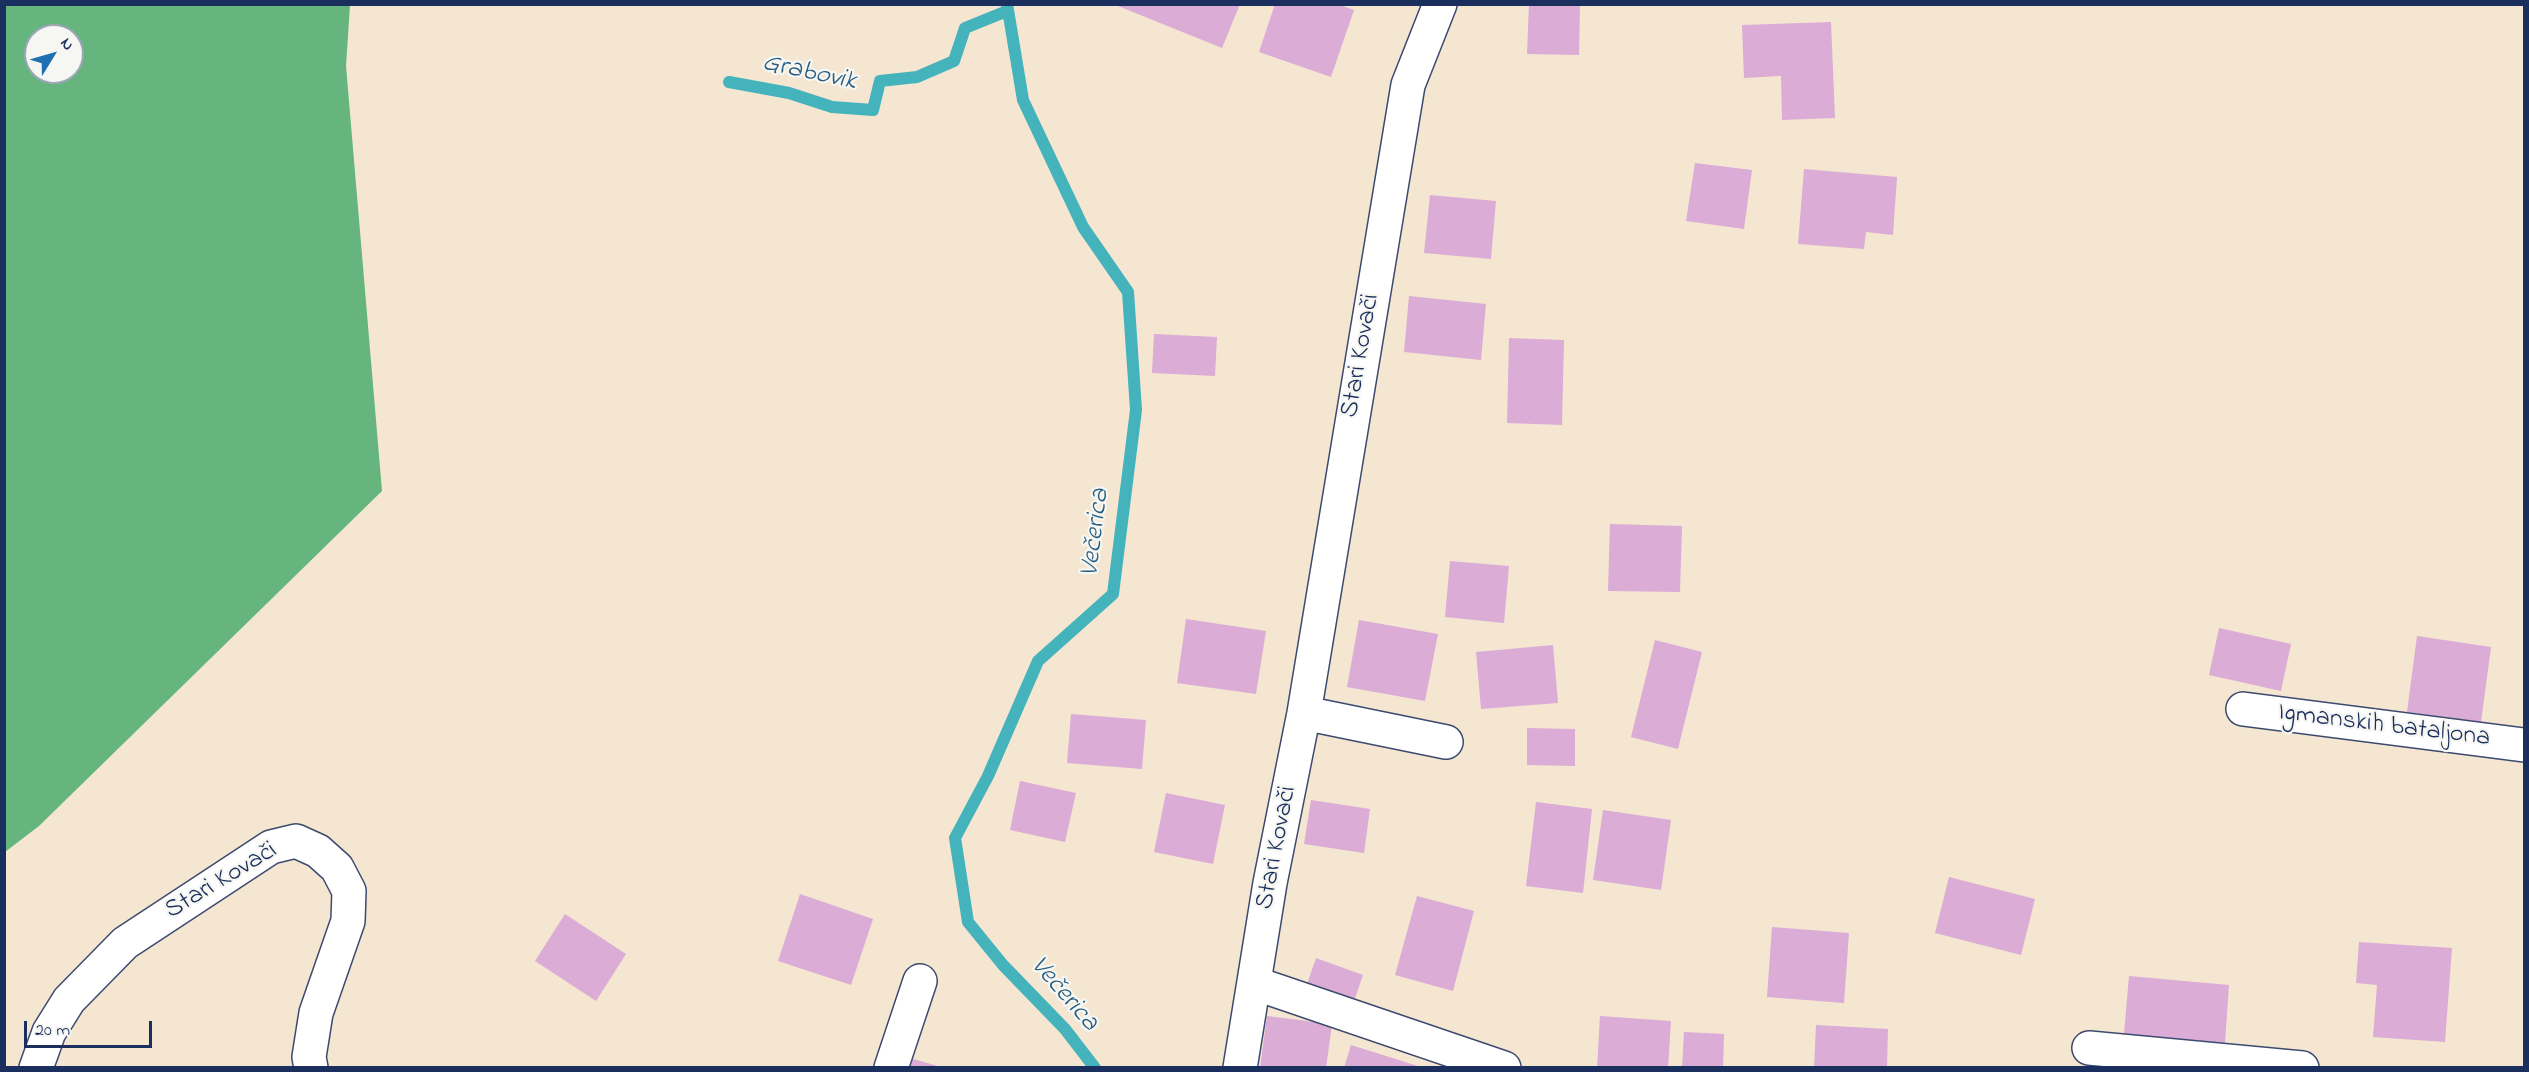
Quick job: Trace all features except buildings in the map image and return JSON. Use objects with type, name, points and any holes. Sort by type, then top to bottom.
[{"type":"street","name":"Stari Kovači","points":[[1240,1068],[1270,883],[1304,713],[1408,85],[1440,4]]},
{"type":"street","name":"Igmanskih bataljona","points":[[2243,709],[2524,745]]},
{"type":"street","points":[[1304,713],[1446,742]]},
{"type":"street","name":"Stari Kovači","points":[[36,1068],[49,1032],[69,1000],[124,943],[271,847],[296,842],[318,851],[337,868],[349,891],[348,921],[316,1013],[309,1057],[311,1068]]},
{"type":"street","points":[[891,1068],[920,981]]},
{"type":"street","points":[[1254,983],[1504,1068]]},
{"type":"street","points":[[2089,1048],[2302,1068]]},
{"type":"green space","points":[[5,4],[350,5],[346,66],[382,491],[39,826],[5,852]]},
{"type":"waterway","name":"Večerica","points":[[1007,4],[1023,100],[1083,227],[1128,292],[1136,410],[1113,594],[1038,661],[988,776],[955,838],[968,922],[1003,965],[1065,1029],[1095,1068]]},
{"type":"waterway","name":"Grabovik","points":[[729,82],[789,93],[832,107],[873,110],[880,81],[917,77],[954,61],[965,28],[1007,11]]}]
